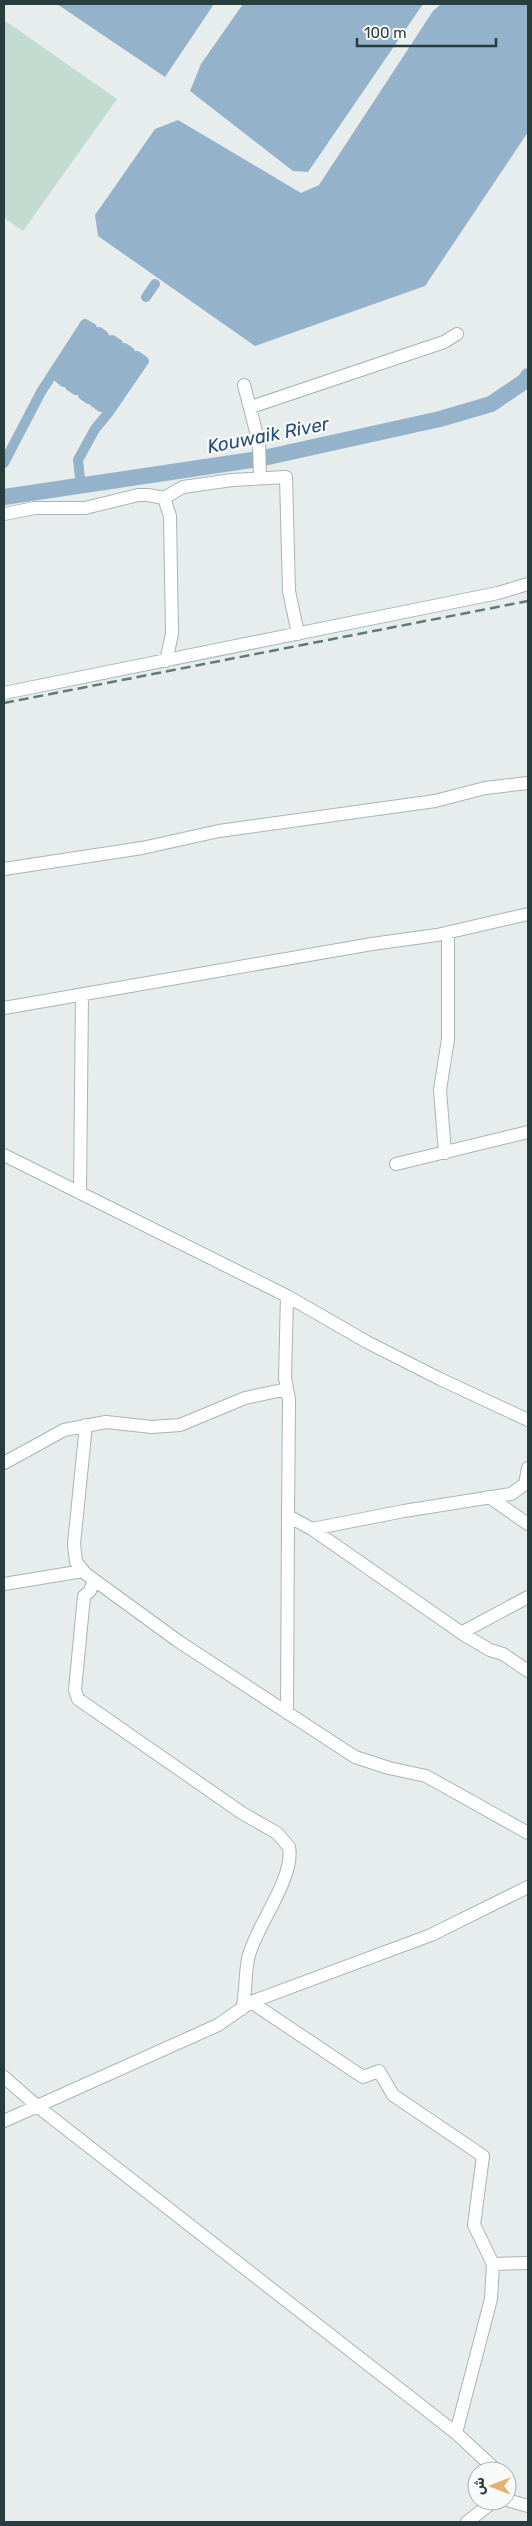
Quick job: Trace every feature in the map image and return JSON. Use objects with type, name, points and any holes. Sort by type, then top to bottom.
[{"type":"street","points":[[251,407],[444,342],[457,334]]},
{"type":"street","points":[[244,385],[259,443],[260,478]]},
{"type":"street","points":[[4,514],[35,508],[85,508],[148,494],[164,498],[182,487],[286,477],[289,591],[298,634]]},
{"type":"street","points":[[164,498],[170,516],[172,634],[166,661]]},
{"type":"street","points":[[4,693],[498,593],[528,584]]},
{"type":"street","points":[[4,684],[15,684],[24,689]]},
{"type":"street","points":[[4,869],[142,848],[219,831],[436,801],[485,788],[528,783]]},
{"type":"street","points":[[4,1008],[448,933],[528,914]]},
{"type":"street","points":[[444,1153],[440,1090],[448,1039],[448,933]]},
{"type":"street","points":[[80,1193],[82,996]]},
{"type":"street","points":[[396,1164],[528,1132]]},
{"type":"street","points":[[4,1155],[287,1296],[376,1346],[528,1420]]},
{"type":"street","points":[[287,1296],[287,1713]]},
{"type":"street","points":[[4,1463],[64,1430],[106,1422],[152,1427],[180,1425],[245,1398],[287,1389]]},
{"type":"street","points":[[86,1425],[74,1544],[76,1562],[83,1571],[178,1641],[355,1757],[389,1768],[426,1776],[528,1833]]},
{"type":"street","points":[[312,1529],[404,1511],[511,1494],[525,1484],[528,1468]]},
{"type":"street","points":[[489,1497],[528,1524]]},
{"type":"street","points":[[288,1516],[312,1529],[461,1632],[490,1650],[503,1654],[528,1671]]},
{"type":"street","points":[[4,1584],[83,1571]]},
{"type":"street","points":[[94,1580],[90,1591],[84,1596],[75,1690],[78,1699],[242,1813],[277,1833],[289,1847],[289,1863],[271,1909],[249,1955],[245,1977],[246,2006]]},
{"type":"street","points":[[461,1632],[528,1597]]},
{"type":"street","points":[[4,2121],[218,2025],[246,2006],[431,1935],[528,1887]]},
{"type":"street","points":[[246,2006],[363,2077],[379,2071],[393,2095],[483,2156],[474,2225],[493,2264],[491,2299],[456,2433]]},
{"type":"street","points":[[4,2078],[37,2106],[456,2433],[486,2461]]},
{"type":"street","points":[[493,2264],[528,2263]]},
{"type":"street","points":[[468,2522],[482,2511]]},
{"type":"green space","points":[[4,20],[117,99],[23,231],[4,218]]},
{"type":"water","points":[[57,4],[214,4],[165,77]]},
{"type":"water","points":[[243,4],[423,4],[308,172],[293,171],[190,91],[201,64]]},
{"type":"water","points":[[441,4],[528,4],[528,132],[425,286],[255,346],[98,236],[95,215],[155,129],[178,120],[301,193],[319,185],[433,11]]},
{"type":"waterway","points":[[146,297],[155,284]]},
{"type":"waterway","points":[[4,463],[41,392],[85,324],[92,328],[59,378],[64,382],[99,332],[104,336],[70,386],[76,390],[112,340],[118,344],[83,395],[89,399],[124,348],[130,352],[94,402],[101,407],[137,356],[144,361],[95,429],[78,460],[81,487]]},
{"type":"waterway","name":"Kouwaik River","points":[[4,497],[259,459],[440,419],[491,404],[525,381],[528,376]]},
{"type":"railway","points":[[4,703],[528,601]]}]
